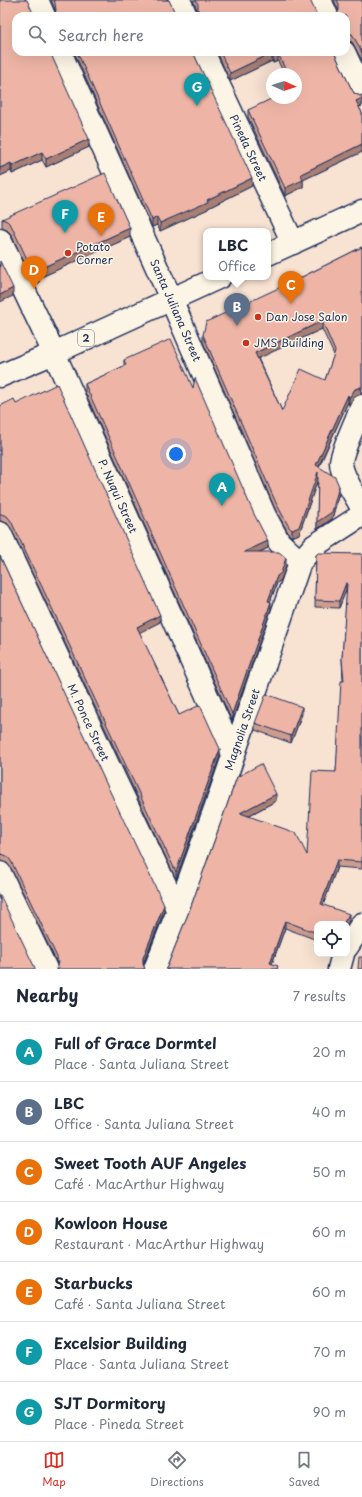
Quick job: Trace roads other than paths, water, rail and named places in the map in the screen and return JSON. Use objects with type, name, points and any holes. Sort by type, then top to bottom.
[{"type":"main road","points":[[37,0],[42,12]]},
{"type":"main road","points":[[179,0],[184,12]]},
{"type":"main road","points":[[320,0],[326,12]]},
{"type":"main road","name":"Santa Juliana Street","points":[[62,56],[171,299],[265,516],[279,542],[300,562]]},
{"type":"main road","name":"Pineda Street","points":[[205,56],[293,243]]},
{"type":"main road","points":[[346,56],[362,91]]},
{"type":"main road","points":[[271,253],[362,211]]},
{"type":"main road","name":"P. Nuqui Street","points":[[0,240],[54,353],[232,754]]},
{"type":"main road","name":"2","points":[[0,376],[213,280]]},
{"type":"main road","points":[[362,406],[341,462],[347,480],[362,508]]},
{"type":"main road","name":"Magnolia Street","points":[[155,969],[216,806],[232,754],[300,562],[314,546],[362,515]]},
{"type":"main road","name":"M. Ponce Street","points":[[0,533],[128,807],[178,910]]},
{"type":"main road","points":[[0,873],[46,969]]},
{"type":"main road","points":[[350,942],[362,924]]},
{"type":"main road","points":[[339,969],[342,957]]},
{"type":"place","name":"SJT Dormitory","points":[[197,106]]},
{"type":"place","name":"Excelsior Building","points":[[65,233]]},
{"type":"place","name":"Starbucks","points":[[101,236]]},
{"type":"place","name":"Potato Corner","points":[[68,253]]},
{"type":"place","name":"Kowloon House","points":[[34,289]]},
{"type":"place","name":"Sweet Tooth AUF Angeles","points":[[291,304]]},
{"type":"place","name":"Dan Jose Salon","points":[[258,317]]},
{"type":"place","name":"LBC","points":[[237,326]]},
{"type":"place","name":"JMS Building","points":[[246,343]]},
{"type":"place","name":"Full of Grace Dormtel","points":[[222,506]]}]
